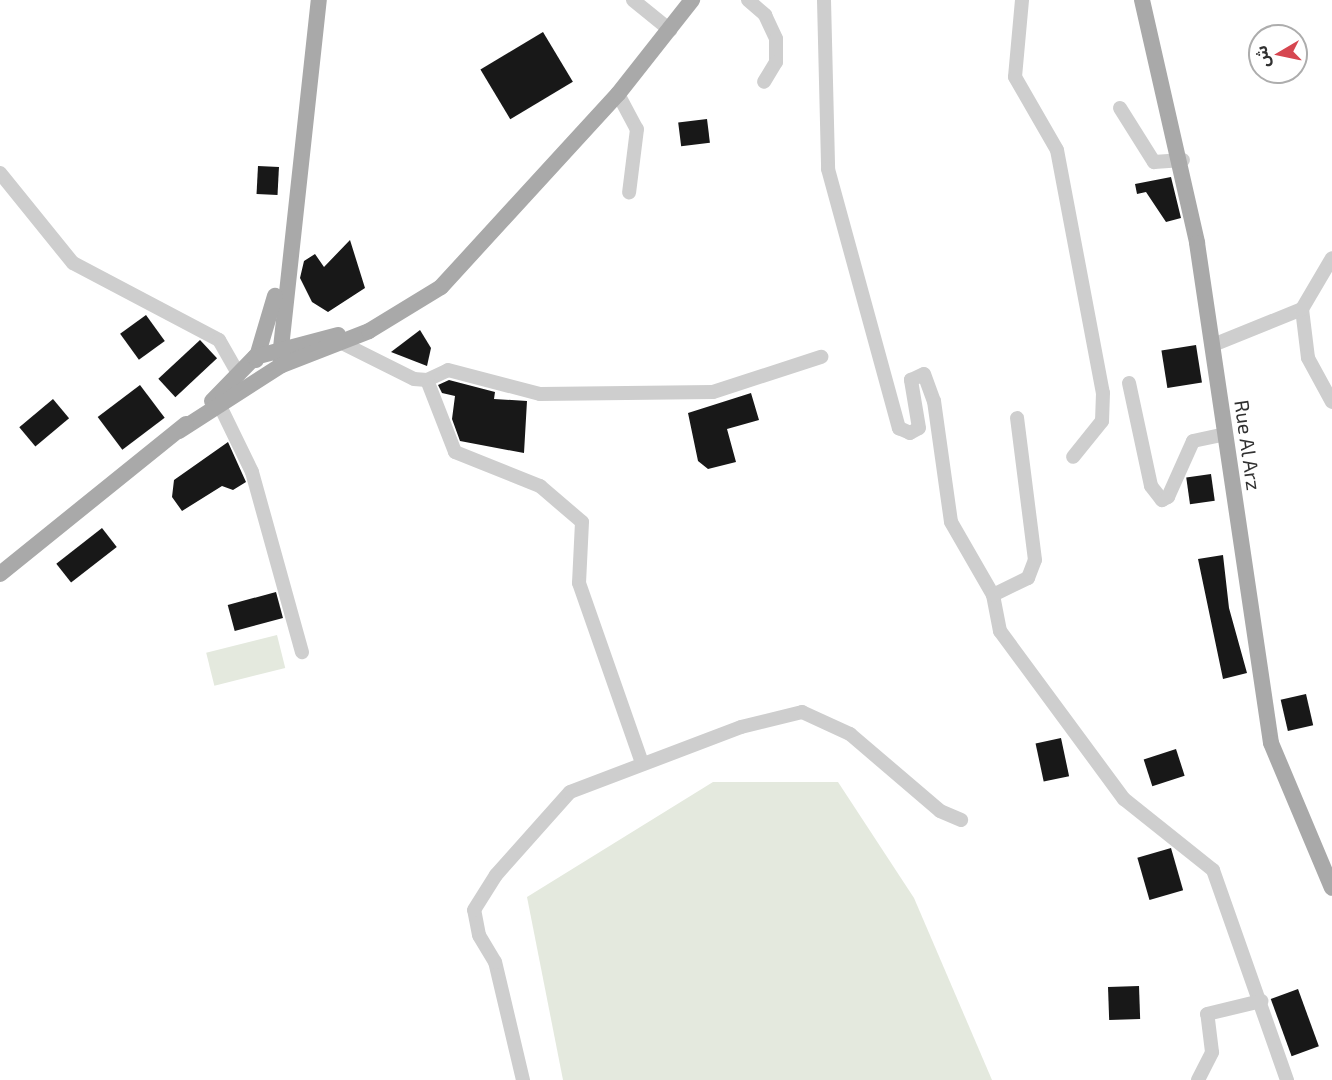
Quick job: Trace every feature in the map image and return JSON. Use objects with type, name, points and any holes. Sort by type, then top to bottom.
[{"type":"main road","points":[[282,365],[279,346],[292,216],[319,0]]},
{"type":"main road","points":[[179,431],[282,365],[342,343],[379,326],[456,273],[618,94],[692,0]]},
{"type":"main road","name":"Rue Al Arz","points":[[1142,0],[1183,160],[1213,345],[1271,743],[1332,888]]},
{"type":"main road","points":[[0,574],[179,431],[255,357],[269,328],[292,216]]},
{"type":"main road","points":[[255,357],[279,346],[379,326]]},
{"type":"main road","points":[[255,357],[261,378]]},
{"type":"street","points":[[633,0],[670,30]]},
{"type":"street","points":[[748,0],[765,15],[776,39],[776,62],[764,82]]},
{"type":"street","points":[[824,0],[825,143],[845,246],[875,324],[904,433],[919,428],[911,380],[918,373],[928,381],[951,522],[993,595],[1006,642],[1031,666],[1124,799],[1213,870],[1287,1080]]},
{"type":"street","points":[[1022,0],[1016,77],[1057,150],[1103,393],[1102,421],[1073,457]]},
{"type":"street","points":[[618,94],[637,129],[629,193]]},
{"type":"street","points":[[1120,108],[1154,162],[1183,160]]},
{"type":"street","points":[[0,173],[73,263],[219,340],[239,375]]},
{"type":"street","points":[[1332,258],[1302,309],[1308,358],[1332,402]]},
{"type":"street","points":[[1213,345],[1302,309]]},
{"type":"street","points":[[342,343],[406,376],[427,380],[448,370],[540,394],[700,394],[821,357]]},
{"type":"street","points":[[427,380],[455,452],[540,486],[582,522],[579,584],[642,763]]},
{"type":"street","points":[[1129,383],[1151,486],[1162,500],[1168,497],[1193,441],[1225,434]]},
{"type":"street","points":[[220,406],[252,472],[302,652]]},
{"type":"street","points":[[993,595],[1028,578],[1035,560],[1017,418]]},
{"type":"street","points":[[524,1080],[495,962],[478,935],[474,910],[561,799],[642,763],[802,712],[850,734],[940,810],[961,820]]},
{"type":"street","points":[[1198,1080],[1212,1052],[1207,1014],[1261,1001]]},
{"type":"shaded area","points":[[277,635],[285,668],[214,686],[206,653]]},
{"type":"shaded area","points":[[713,782],[838,782],[914,898],[992,1080],[563,1080],[527,897]]},
{"type":"building","points":[[543,32],[573,82],[510,119],[480,70]]},
{"type":"building","points":[[707,119],[710,143],[681,146],[678,123]]},
{"type":"building","points":[[258,166],[279,167],[278,195],[257,194]]},
{"type":"building","points":[[1171,177],[1181,218],[1166,222],[1146,192],[1137,194],[1135,184]]},
{"type":"building","points":[[350,240],[365,288],[328,312],[312,302],[300,278],[304,261],[315,254],[324,267]]},
{"type":"building","points":[[146,315],[165,341],[139,360],[120,334]]},
{"type":"building","points":[[420,330],[431,348],[427,366],[391,352]]},
{"type":"building","points":[[200,340],[217,358],[175,397],[158,379]]},
{"type":"building","points":[[1196,345],[1202,383],[1167,388],[1161,350]]},
{"type":"building","points":[[449,380],[495,392],[494,399],[527,401],[524,453],[460,441],[452,419],[455,396],[442,393],[438,385]]},
{"type":"building","points":[[140,385],[165,418],[122,450],[98,417]]},
{"type":"building","points":[[751,393],[759,420],[727,429],[736,462],[708,469],[698,461],[688,413]]},
{"type":"building","points":[[53,399],[69,418],[35,446],[19,427]]},
{"type":"building","points":[[228,442],[246,482],[233,490],[222,486],[182,511],[172,497],[174,480]]},
{"type":"building","points":[[1211,474],[1215,501],[1190,504],[1186,477]]},
{"type":"building","points":[[102,528],[117,547],[71,583],[56,564]]},
{"type":"building","points":[[1223,555],[1229,608],[1247,673],[1223,679],[1198,559]]},
{"type":"building","points":[[276,592],[283,618],[235,631],[228,605]]},
{"type":"building","points":[[1306,694],[1313,725],[1288,731],[1281,700]]},
{"type":"building","points":[[1061,738],[1069,776],[1044,782],[1036,743]]},
{"type":"building","points":[[1176,749],[1185,776],[1152,786],[1144,760]]},
{"type":"building","points":[[1171,848],[1183,890],[1149,900],[1137,858]]},
{"type":"building","points":[[1139,986],[1140,1019],[1109,1020],[1108,987]]},
{"type":"building","points":[[1298,989],[1319,1046],[1292,1056],[1271,999]]}]
